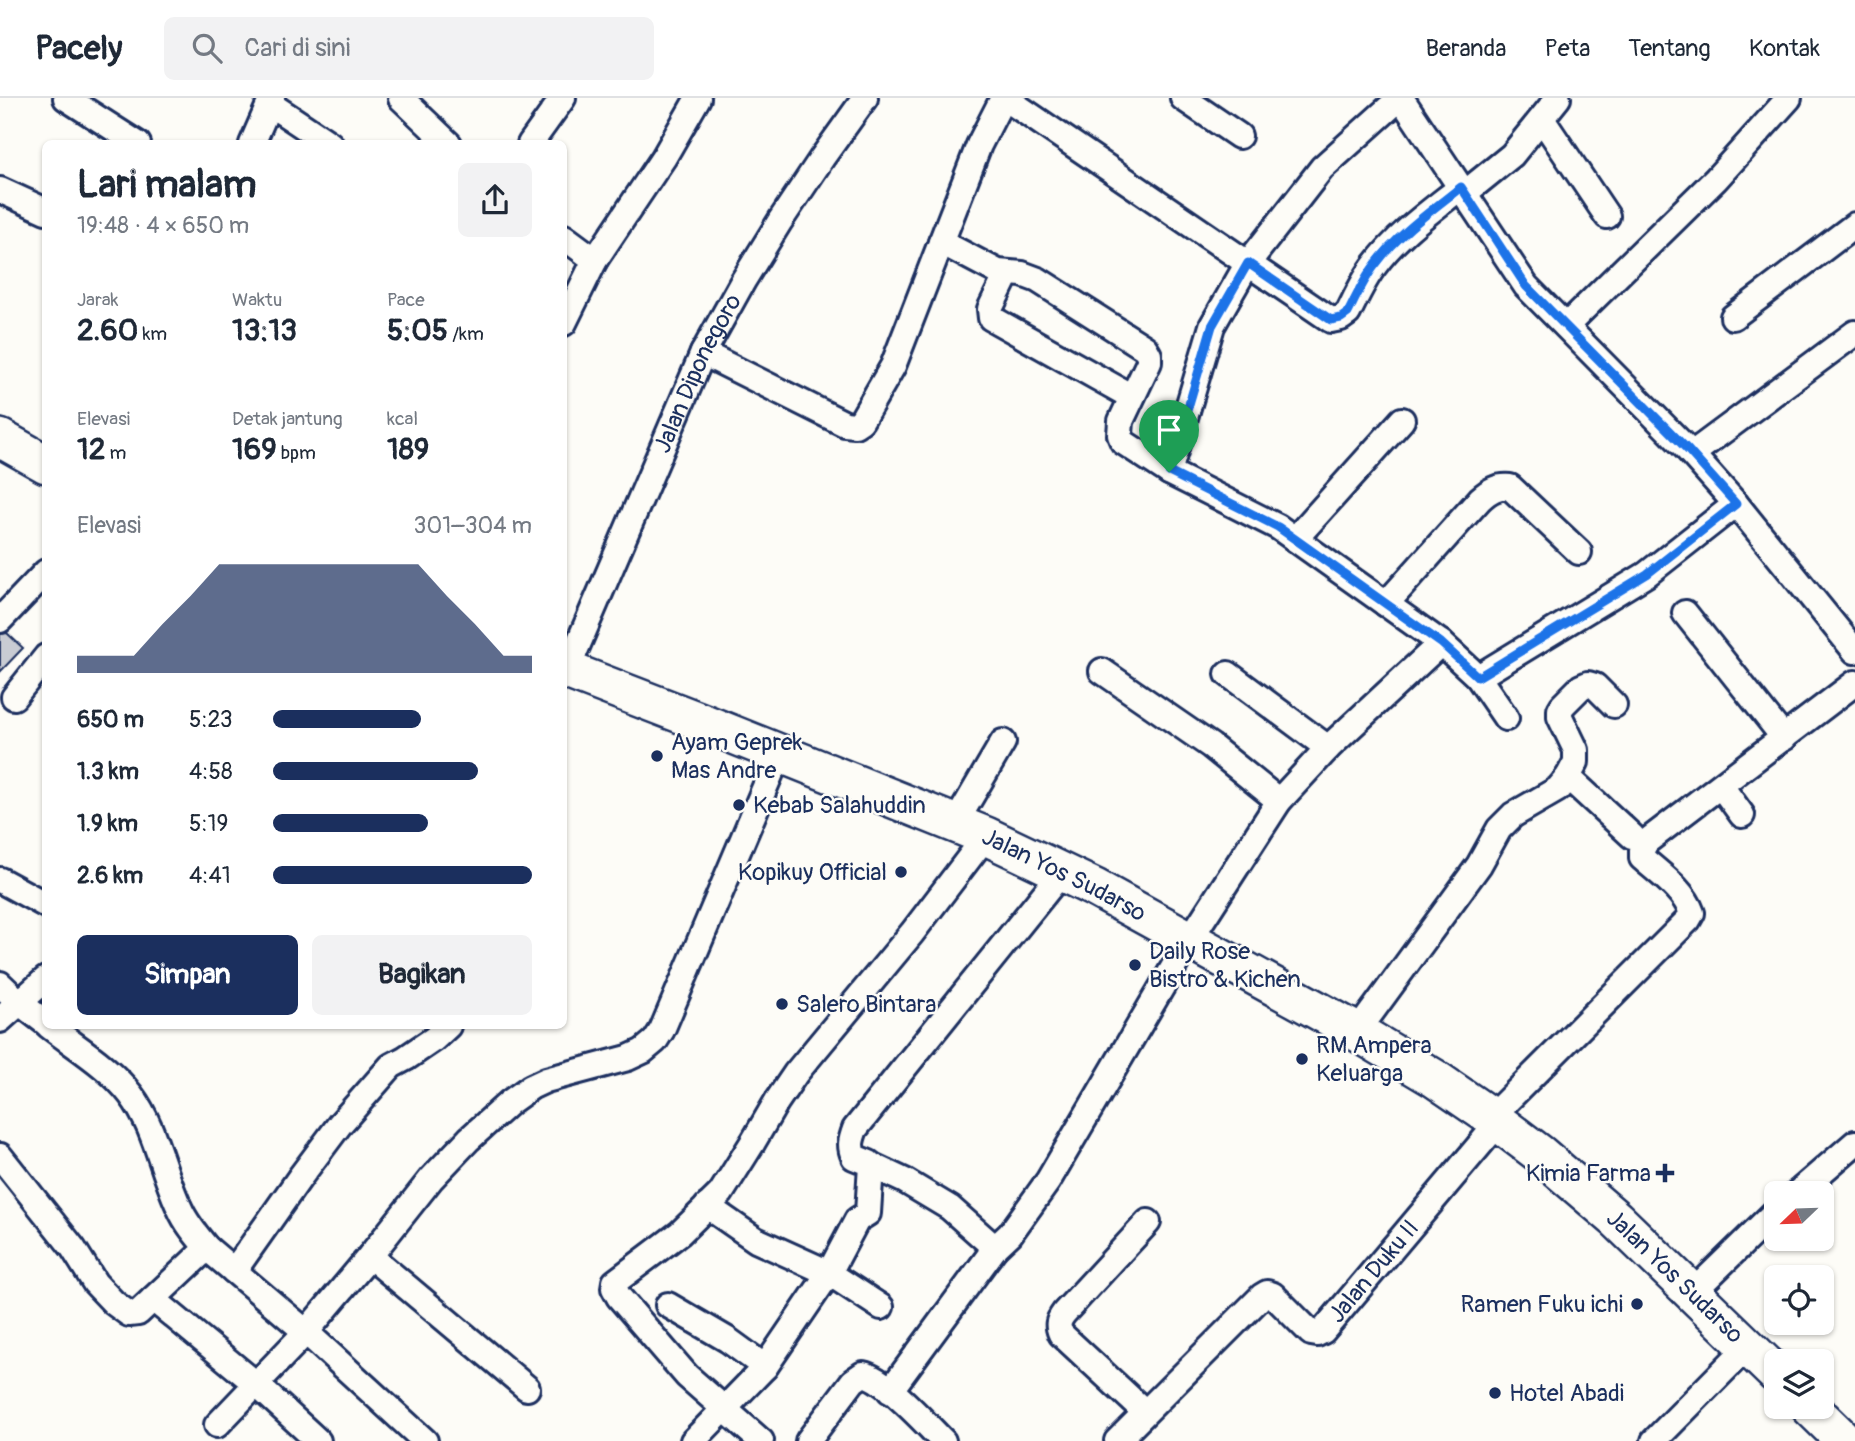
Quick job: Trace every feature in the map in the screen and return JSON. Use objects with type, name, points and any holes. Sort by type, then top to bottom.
[{"type":"highway","points":[[0,438],[42,462]]},
{"type":"highway","name":"Jalan Yos Sudarso","points":[[567,670],[971,830],[1062,872],[1190,939],[1357,1032],[1434,1078],[1495,1120],[1570,1179],[1616,1219],[1764,1362]]},
{"type":"highway","points":[[1822,1419],[1845,1441]]},
{"type":"street","points":[[66,98],[132,140]]},
{"type":"street","points":[[401,98],[445,140]]},
{"type":"street","points":[[533,140],[563,98]]},
{"type":"street","points":[[567,317],[595,260],[664,157],[698,98]]},
{"type":"street","name":"Jalan Diponegoro","points":[[567,664],[704,353],[743,281],[780,221],[865,98]]},
{"type":"street","points":[[704,353],[845,424],[855,425],[861,421],[893,366],[979,145],[1004,98],[1331,320],[1348,313],[1373,267],[1403,234],[1512,155],[1551,105],[1607,216]]},
{"type":"street","points":[[1183,98],[1239,136]]},
{"type":"street","points":[[1169,472],[1212,326],[1248,263],[1322,168],[1401,98],[1526,286],[1692,454],[1855,650]]},
{"type":"street","points":[[1566,326],[1716,179],[1789,98]]},
{"type":"street","points":[[253,140],[271,101],[325,140]]},
{"type":"street","points":[[0,190],[42,209]]},
{"type":"street","points":[[1733,317],[1855,225]]},
{"type":"street","points":[[567,239],[595,260]]},
{"type":"street","points":[[941,242],[989,268],[1007,274],[1028,275],[1038,280],[1145,348],[1149,362],[1121,421],[1120,435],[1123,442],[1169,472],[1262,517],[1441,643],[1478,677],[1506,718]]},
{"type":"street","points":[[1007,274],[990,309],[991,318],[1132,397]]},
{"type":"street","points":[[1692,454],[1855,333]]},
{"type":"street","points":[[1295,539],[1402,419]]},
{"type":"street","points":[[1386,604],[1480,499],[1498,486],[1510,487],[1579,552]]},
{"type":"street","points":[[1478,677],[1647,574],[1736,504]]},
{"type":"street","points":[[0,620],[42,578]]},
{"type":"street","points":[[1685,613],[1784,738]]},
{"type":"street","points":[[890,1391],[1048,1181],[1190,939],[1279,801],[1328,748],[1441,643]]},
{"type":"street","points":[[14,697],[42,662]]},
{"type":"street","points":[[1102,671],[1211,746],[1279,801]]},
{"type":"street","points":[[1228,674],[1328,748]]},
{"type":"street","points":[[1495,1120],[1692,913],[1688,903],[1642,858],[1642,849],[1646,842],[1855,683]]},
{"type":"street","points":[[1357,1032],[1479,865],[1499,829],[1513,815],[1558,789],[1568,777],[1576,762],[1576,750],[1560,717],[1563,705],[1581,687],[1588,684],[1595,685],[1614,705]]},
{"type":"street","points":[[761,1441],[674,1363],[619,1297],[614,1288],[615,1282],[680,1233],[721,1193],[776,1101],[796,1073],[912,933],[971,830],[1003,742]]},
{"type":"street","points":[[217,1425],[306,1332],[431,1179],[469,1139],[521,1093],[554,1077],[628,1058],[655,1041],[779,754]]},
{"type":"street","points":[[1568,777],[1632,836]]},
{"type":"street","points":[[1721,786],[1742,815]]},
{"type":"street","points":[[995,1248],[950,1208],[905,1181],[854,1157],[850,1141],[855,1129],[1062,872]]},
{"type":"street","points":[[0,880],[42,903]]},
{"type":"street","points":[[0,1020],[42,983]]},
{"type":"street","points":[[0,984],[42,1020]]},
{"type":"street","points":[[53,1029],[112,1075],[131,1095],[147,1122],[180,1209],[207,1248],[306,1332],[425,1441]]},
{"type":"street","points":[[234,1271],[340,1124],[391,1066],[444,1029]]},
{"type":"street","name":"Jalan Duku II","points":[[1117,1441],[1267,1293],[1273,1295],[1311,1333],[1323,1331],[1495,1120]]},
{"type":"street","points":[[1811,1181],[1855,1143]]},
{"type":"street","points":[[0,1156],[73,1248],[95,1283],[114,1303],[130,1314],[134,1315],[153,1299],[207,1248]]},
{"type":"street","points":[[694,1441],[765,1367],[829,1273],[856,1220],[868,1213],[871,1166]]},
{"type":"street","points":[[707,1206],[757,1240],[829,1273],[881,1307]]},
{"type":"street","points":[[1145,1412],[1061,1334],[1058,1326],[1064,1313],[1148,1222]]},
{"type":"street","points":[[1693,1292],[1764,1223]]},
{"type":"street","points":[[370,1256],[527,1388]]},
{"type":"street","points":[[153,1299],[257,1384],[318,1441]]},
{"type":"street","points":[[668,1305],[728,1340],[765,1367]]},
{"type":"street","points":[[1654,1441],[1748,1346]]},
{"type":"street","points":[[808,1441],[857,1377],[863,1374],[890,1391],[943,1441]]},
{"type":"building","points":[[7,633],[23,648],[0,672],[0,634]]},
{"type":"place","name":"Ayam Geprek Mas Andre","points":[[657,756]]},
{"type":"place","name":"Kebab Salahuddin","points":[[739,805]]},
{"type":"place","name":"Kopikuy Official","points":[[901,872]]},
{"type":"place","name":"Daily Rose Bistro & Kichen","points":[[1135,965]]},
{"type":"place","name":"Salero Bintara","points":[[782,1004]]},
{"type":"place","name":"RM Ampera Keluarga","points":[[1302,1059]]},
{"type":"place","name":"Kimia Farma","points":[[1665,1173]]},
{"type":"place","name":"Ramen Fuku ichi","points":[[1637,1304]]},
{"type":"place","name":"Hotel Abadi","points":[[1495,1393]]},
{"type":"route","points":[[1461,187],[1526,286],[1688,450],[1736,504],[1659,566],[1478,677],[1441,643],[1278,527],[1169,472],[1207,338],[1248,263],[1319,313],[1331,320],[1341,318],[1348,313],[1373,267],[1389,248],[1461,187]]}]
